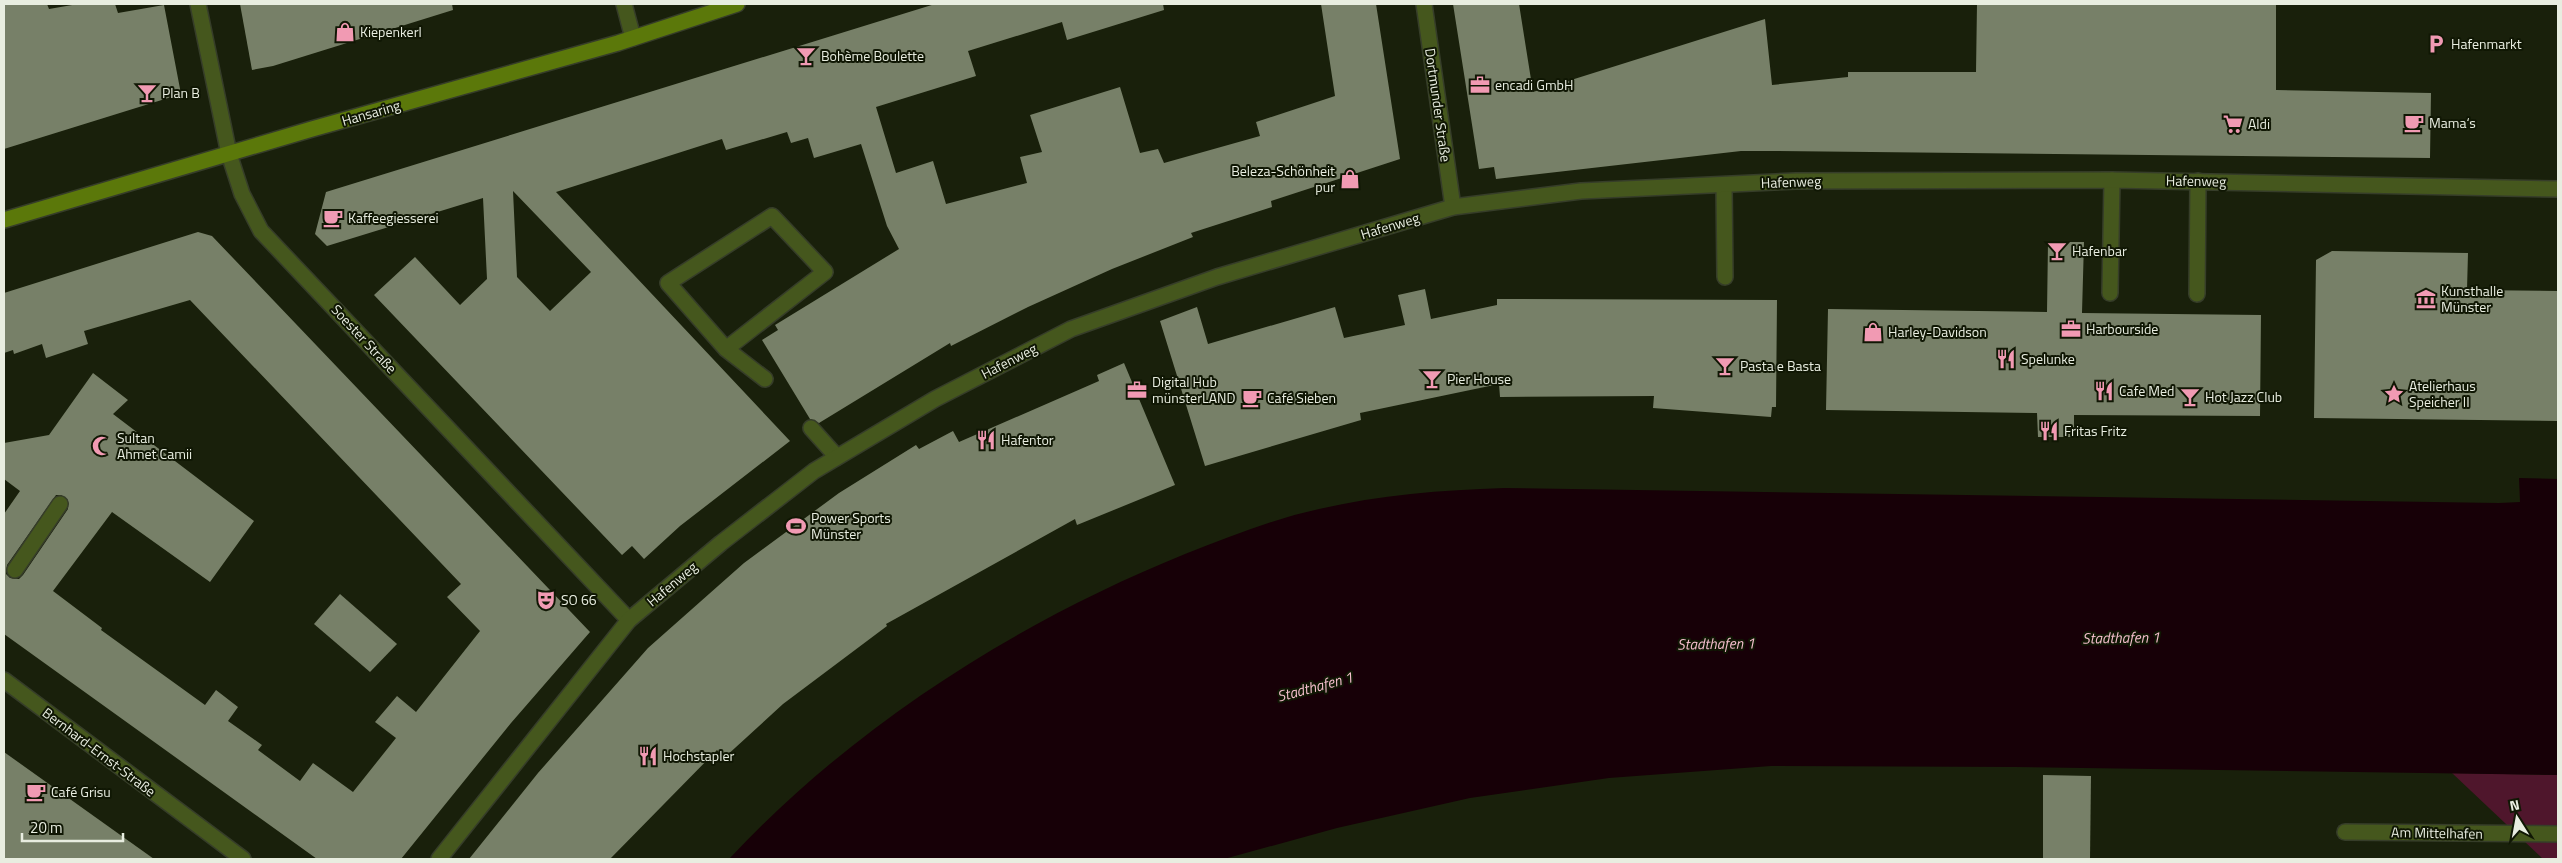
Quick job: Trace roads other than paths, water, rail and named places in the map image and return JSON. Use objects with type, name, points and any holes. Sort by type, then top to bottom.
[{"type":"main road","name":"Hansaring","points":[[4,220],[633,38],[738,4]]},
{"type":"street","name":"Soester Straße","points":[[198,4],[229,154],[242,194],[261,231],[630,620]]},
{"type":"street","points":[[624,4],[633,38]]},
{"type":"street","name":"Dortmunder Straße","points":[[1424,4],[1453,207]]},
{"type":"street","points":[[2110,293],[2112,180]]},
{"type":"street","name":"Hafenweg","points":[[439,859],[630,620],[721,543],[814,471],[935,400],[1071,329],[1217,277],[1453,207],[1581,191],[1796,181],[2112,180],[2558,189]]},
{"type":"street","points":[[2197,294],[2198,181]]},
{"type":"street","points":[[1724,185],[1725,277]]},
{"type":"street","points":[[726,349],[825,272],[772,216],[668,283],[726,349],[765,379]]},
{"type":"street","points":[[811,428],[838,457]]},
{"type":"street","points":[[15,570],[60,504]]},
{"type":"street","name":"Bernhard-Ernst-Straße","points":[[4,680],[242,859]]},
{"type":"street","name":"Am Mittelhafen","points":[[2345,832],[2558,834]]},
{"type":"water","name":"Stadthafen 1","points":[[2519,478],[2558,479],[2558,775],[2015,767],[1771,766],[1609,778],[1470,798],[1337,828],[1224,859],[729,859],[777,810],[883,722],[940,682],[1000,645],[1122,581],[1185,554],[1268,523],[1342,504],[1411,494],[1504,488],[2499,503],[2520,502]]},
{"type":"place","name":"Kiepenkerl","points":[[345,32]]},
{"type":"place","name":"Hafenmarkt","points":[[2436,44]]},
{"type":"place","name":"Bohème Boulette","points":[[806,56]]},
{"type":"place","name":"encadi GmbH","points":[[1480,85]]},
{"type":"place","name":"Plan B","points":[[147,93]]},
{"type":"place","name":"Mama‘s","points":[[2414,123]]},
{"type":"place","name":"Aldi","points":[[2233,124]]},
{"type":"place","name":"Beleza-Schönheit pur","points":[[1350,179]]},
{"type":"place","name":"Kaffeegiesserei","points":[[333,218]]},
{"type":"place","name":"Hafenbar","points":[[2057,251]]},
{"type":"place","name":"Kunsthalle Münster","points":[[2426,299]]},
{"type":"place","name":"Harbourside","points":[[2071,329]]},
{"type":"place","name":"Harley-Davidson","points":[[1873,332]]},
{"type":"place","name":"Spelunke","points":[[2006,359]]},
{"type":"place","name":"Pasta e Basta","points":[[1725,366]]},
{"type":"place","name":"Pier House","points":[[1432,379]]},
{"type":"place","name":"Digital Hub münsterLAND","points":[[1137,390]]},
{"type":"place","name":"Cafe Med","points":[[2104,391]]},
{"type":"place","name":"Atelierhaus Speicher II","points":[[2394,394]]},
{"type":"place","name":"Hot Jazz Club","points":[[2190,397]]},
{"type":"place","name":"Café Sieben","points":[[1252,398]]},
{"type":"place","name":"Fritas Fritz","points":[[2049,431]]},
{"type":"place","name":"Hafentor","points":[[986,440]]},
{"type":"place","name":"Sultan Ahmet Camii","points":[[102,446]]},
{"type":"place","name":"Power Sports Münster","points":[[796,526]]},
{"type":"place","name":"SO 66","points":[[546,600]]},
{"type":"place","name":"Hochstapler","points":[[648,756]]},
{"type":"place","name":"Café Grisu","points":[[36,792]]}]
